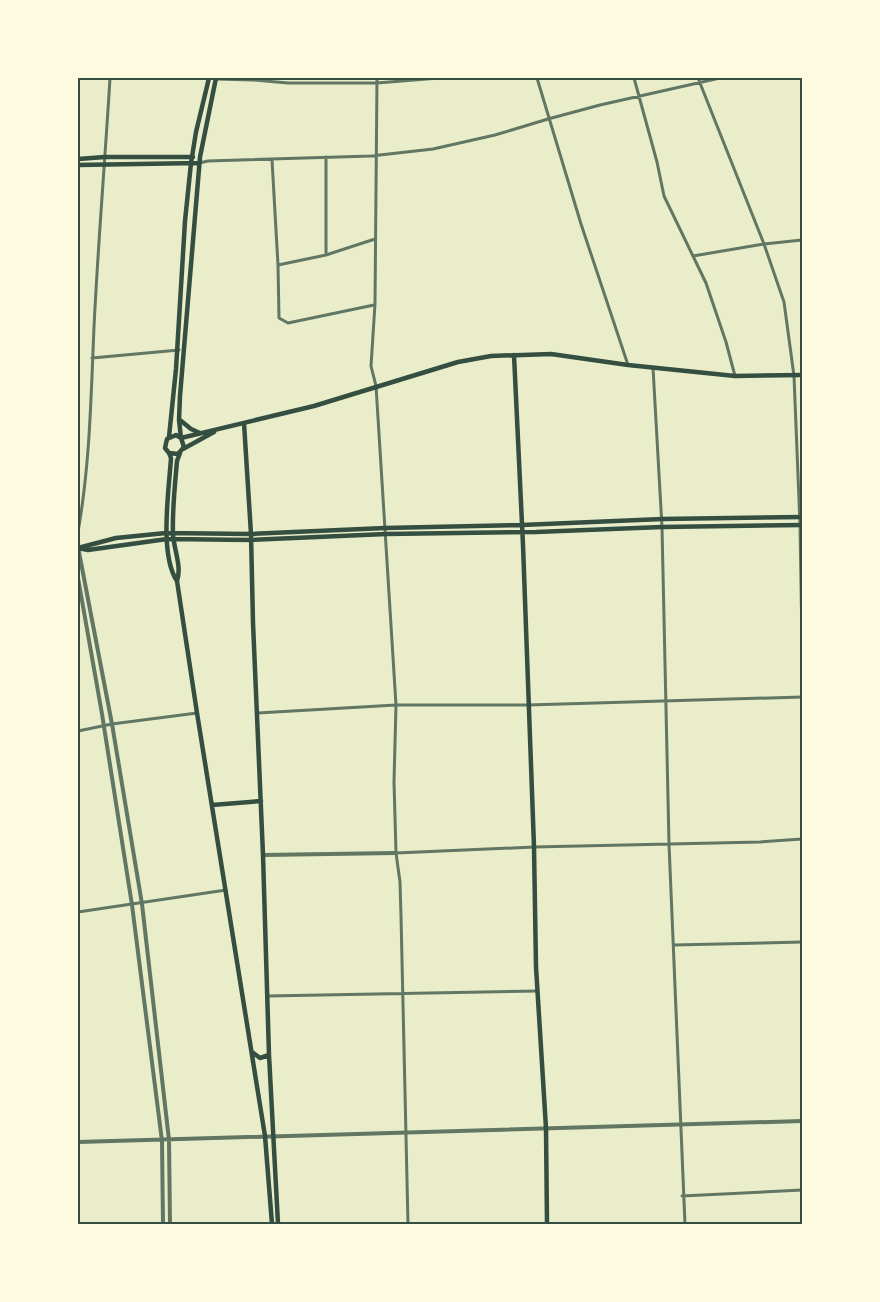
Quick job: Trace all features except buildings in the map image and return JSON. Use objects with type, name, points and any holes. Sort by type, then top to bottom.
[{"type":"main road","points":[[209,78],[191,160],[185,221],[178,350],[170,437],[165,445],[171,458],[166,533],[172,573],[177,581],[187,651],[191,666],[265,1136],[272,1224]]},
{"type":"main road","points":[[177,581],[179,574],[173,533],[173,512],[177,461],[184,444],[181,438],[180,420],[184,349],[200,160],[215,78]]},
{"type":"main road","points":[[78,159],[105,157],[200,160]]},
{"type":"main road","points":[[78,165],[191,160]]},
{"type":"main road","points":[[170,437],[176,435],[181,438],[214,431],[314,406],[458,362],[491,356],[551,354],[653,368],[735,376],[802,375]]},
{"type":"main road","points":[[514,355],[522,525],[538,991],[546,1128],[547,1224]]},
{"type":"main road","points":[[180,420],[184,425],[198,433],[214,431]]},
{"type":"main road","points":[[244,423],[251,537],[253,623],[264,855],[268,1055],[278,1224]]},
{"type":"main road","points":[[169,453],[175,454],[182,451],[214,431]]},
{"type":"main road","points":[[78,548],[116,538],[166,533],[251,537],[386,528],[662,519],[801,517]]},
{"type":"main road","points":[[78,548],[88,550],[167,539],[801,525]]},
{"type":"main road","points":[[212,806],[261,801]]},
{"type":"main road","points":[[252,1052],[260,1058],[268,1055]]},
{"type":"street","points":[[78,532],[87,467],[100,208],[105,164],[110,78]]},
{"type":"street","points":[[215,78],[288,83],[377,83],[439,78]]},
{"type":"street","points":[[254,80],[258,78]]},
{"type":"street","points":[[377,78],[375,304],[371,366],[376,386],[396,705],[394,782],[396,853],[400,882],[408,1224]]},
{"type":"street","points":[[536,78],[628,365]]},
{"type":"street","points":[[634,78],[657,162],[664,196],[706,283],[726,342],[735,376]]},
{"type":"street","points":[[200,160],[272,160],[376,155],[433,149],[495,135],[548,119],[698,80],[720,78]]},
{"type":"street","points":[[698,80],[764,244],[784,302],[794,376],[801,517],[802,642]]},
{"type":"street","points":[[326,157],[326,255]]},
{"type":"street","points":[[272,160],[279,318],[288,324],[375,304]]},
{"type":"street","points":[[278,265],[326,255],[376,239]]},
{"type":"street","points":[[693,256],[764,244],[802,240]]},
{"type":"street","points":[[92,358],[184,349]]},
{"type":"street","points":[[653,368],[662,519],[669,844],[681,1124],[682,1196],[685,1224]]},
{"type":"street","points":[[78,548],[112,724],[142,904],[168,1140],[170,1224]]},
{"type":"street","points":[[78,578],[104,726],[132,905],[162,1140],[163,1224]]},
{"type":"street","points":[[258,713],[396,705],[528,705],[802,697]]},
{"type":"street","points":[[78,731],[112,724],[197,713]]},
{"type":"street","points":[[264,855],[396,853],[534,847],[760,842],[802,839]]},
{"type":"street","points":[[78,912],[226,890]]},
{"type":"street","points":[[674,945],[802,942]]},
{"type":"street","points":[[268,996],[538,991]]},
{"type":"street","points":[[78,1142],[802,1121]]},
{"type":"street","points":[[682,1196],[802,1190]]}]
